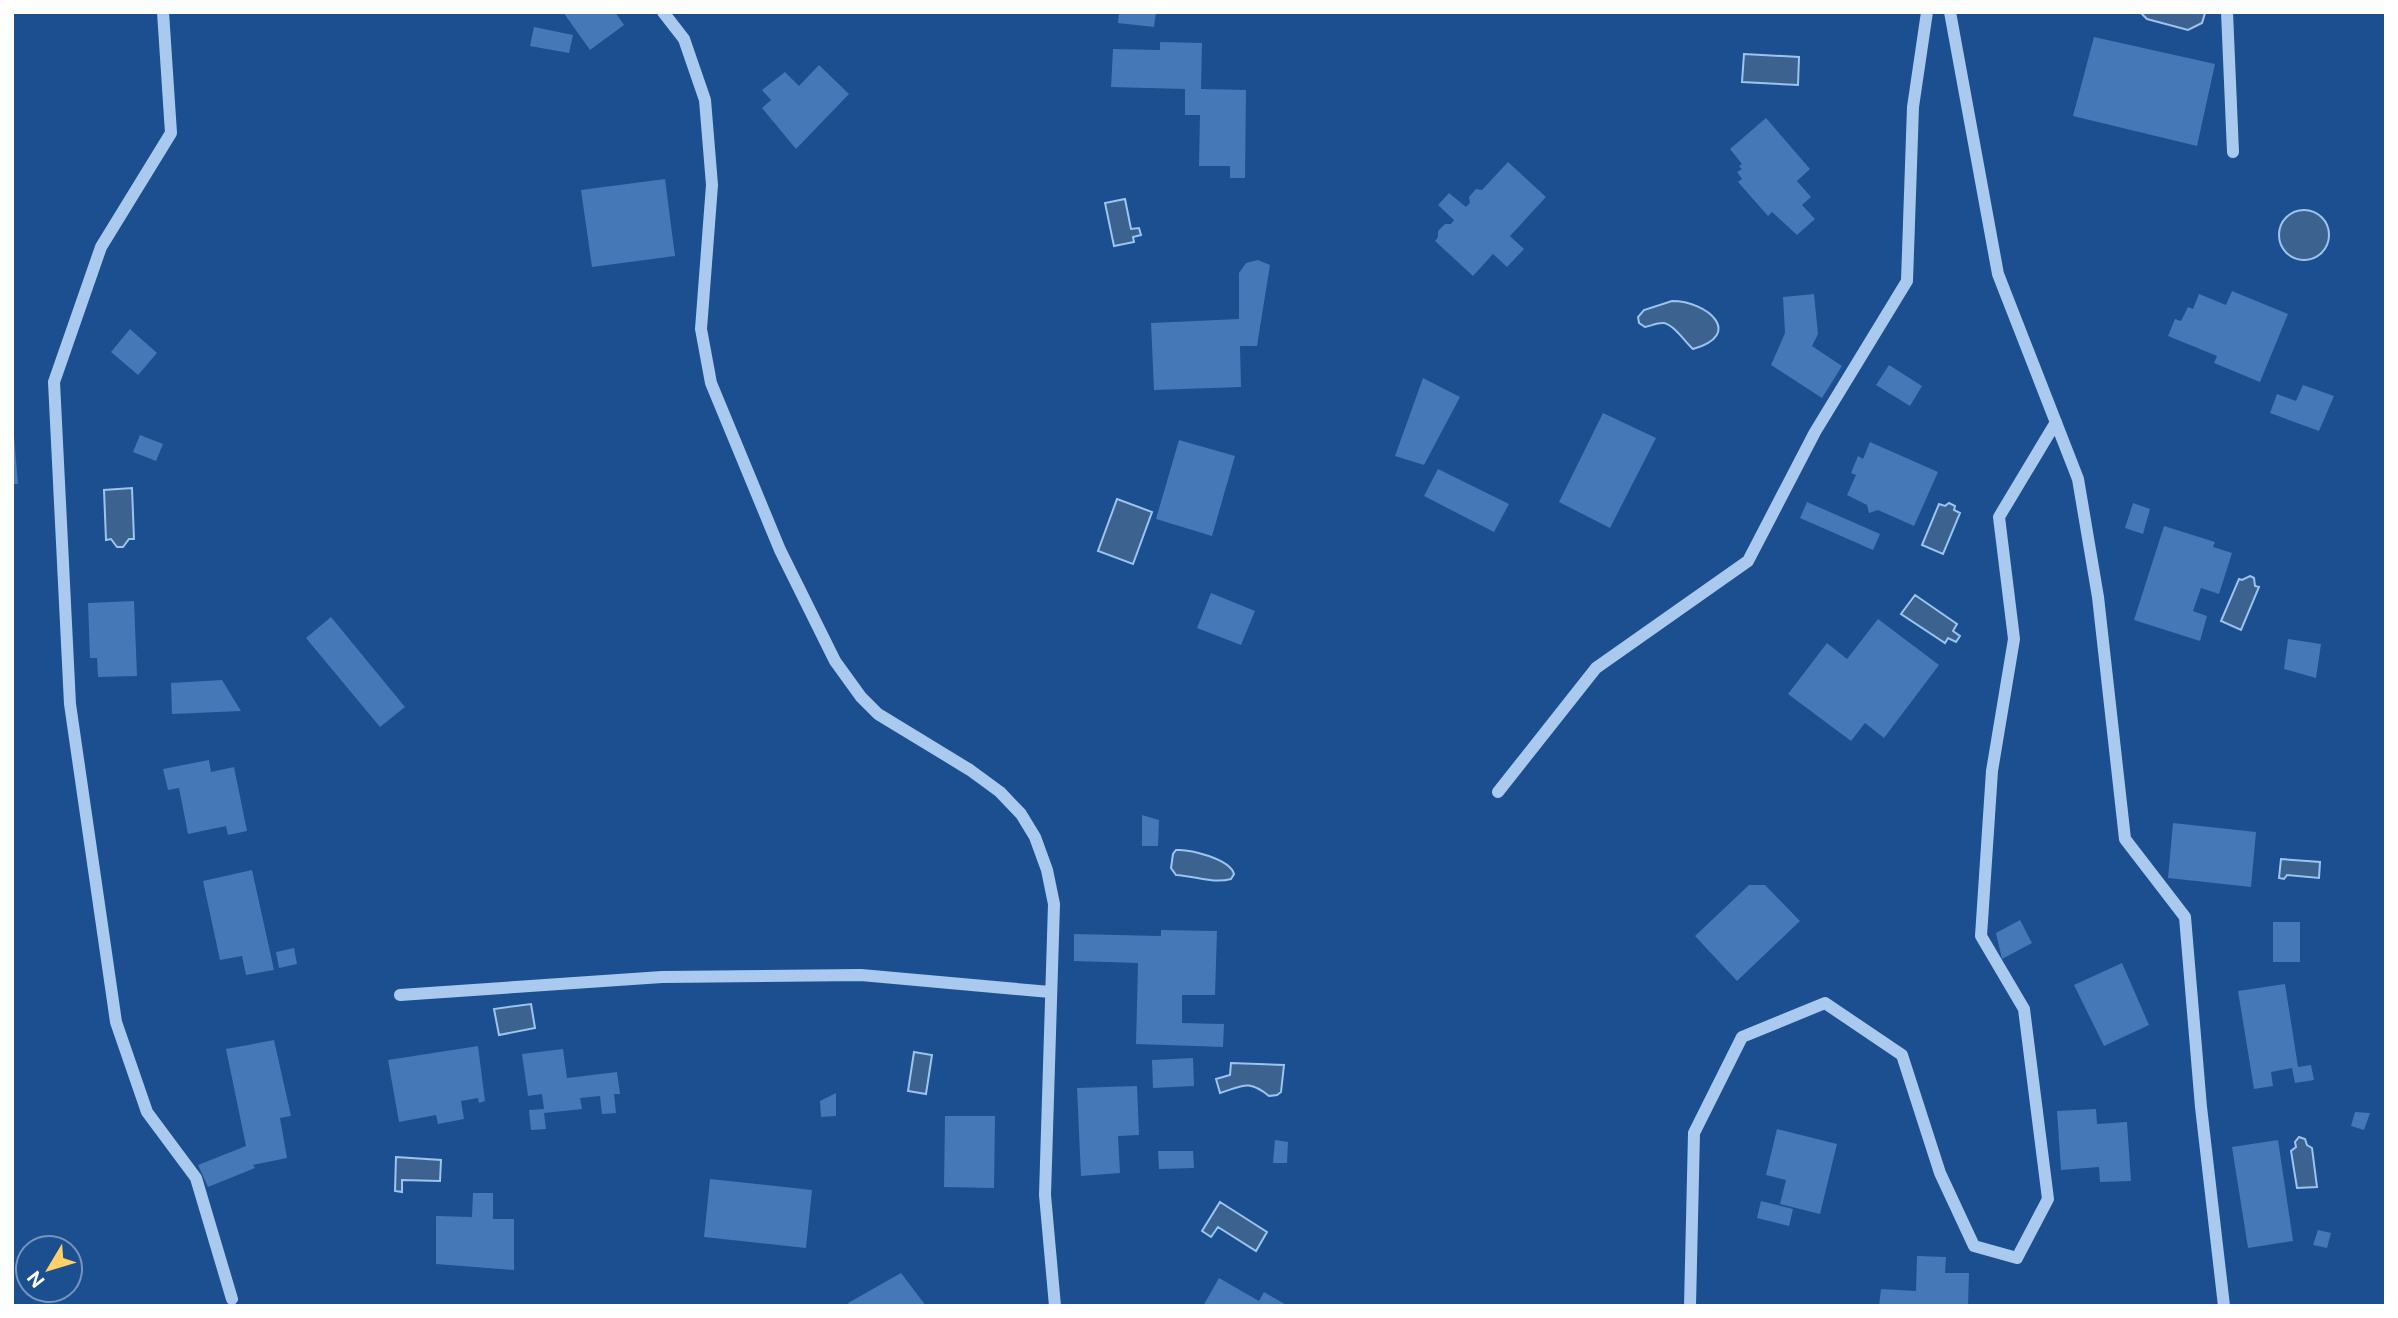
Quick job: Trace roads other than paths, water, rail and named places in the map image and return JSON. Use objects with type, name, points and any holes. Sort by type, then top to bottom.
[{"type":"street","points":[[163,12],[171,133],[101,247],[54,382],[70,704],[116,1022],[147,1112],[196,1178],[232,1300]]},
{"type":"street","points":[[663,12],[684,39],[705,100],[712,185],[701,329],[711,383],[780,550],[835,661],[861,697],[878,714],[970,770],[1000,792],[1021,814],[1035,837],[1047,870],[1054,904],[1045,1195],[1055,1306]]},
{"type":"street","points":[[1498,792],[1596,668],[1748,561],[1815,432],[1907,281],[1913,107],[1927,12]]},
{"type":"street","points":[[1950,12],[1998,274],[2078,479],[2096,584],[2125,839],[2185,917],[2201,1107],[2224,1306]]},
{"type":"street","points":[[2227,12],[2233,152]]},
{"type":"street","points":[[1690,1306],[1694,1133],[1742,1037],[1825,1003],[1902,1055],[1940,1172],[1974,1246],[2017,1258],[2048,1199],[2024,1009],[1981,936],[1992,771],[2014,639],[2000,517],[2056,422]]},
{"type":"street","points":[[400,995],[662,977],[862,975],[1050,992]]},
{"type":"water","points":[[2140,12],[2205,13],[2202,23],[2188,30],[2147,19]]},
{"type":"water","points":[[1744,54],[1799,57],[1798,85],[1742,82]]},
{"type":"water","points":[[1125,199],[1131,229],[1139,228],[1141,235],[1133,237],[1134,242],[1114,246],[1105,203]]},
{"type":"water","points":[[2304,210],[2322,217],[2329,235],[2322,253],[2304,260],[2286,253],[2279,235],[2286,217]]},
{"type":"water","points":[[1672,301],[1685,302],[1708,312],[1715,319],[1717,335],[1708,343],[1693,349],[1666,324],[1645,327],[1639,323],[1638,317],[1644,310]]},
{"type":"water","points":[[132,488],[134,539],[129,539],[123,547],[117,547],[111,539],[106,540],[104,490]]},
{"type":"water","points":[[1117,499],[1152,512],[1133,564],[1098,551]]},
{"type":"water","points":[[1949,503],[1960,513],[1943,554],[1922,545],[1939,504],[1945,506]]},
{"type":"water","points":[[2250,576],[2254,578],[2255,586],[2259,587],[2241,630],[2221,621],[2239,579]]},
{"type":"water","points":[[1915,595],[1957,624],[1953,631],[1960,636],[1956,642],[1948,638],[1945,643],[1901,614]]},
{"type":"water","points":[[1176,850],[1199,853],[1218,860],[1234,874],[1231,879],[1217,881],[1176,875],[1171,868]]},
{"type":"water","points":[[2281,859],[2320,862],[2319,878],[2287,875],[2284,879],[2279,878]]},
{"type":"water","points":[[531,1004],[535,1028],[499,1035],[494,1009]]},
{"type":"water","points":[[914,1052],[932,1055],[926,1094],[908,1091]]},
{"type":"water","points":[[1231,1063],[1284,1065],[1281,1092],[1269,1096],[1256,1087],[1240,1086],[1220,1093],[1216,1079],[1230,1075]]},
{"type":"water","points":[[2299,1137],[2305,1139],[2307,1145],[2312,1148],[2317,1187],[2297,1188],[2291,1151],[2296,1147],[2295,1142]]},
{"type":"water","points":[[396,1157],[441,1160],[440,1181],[402,1180],[402,1192],[395,1191]]},
{"type":"water","points":[[1220,1202],[1267,1232],[1256,1251],[1218,1227],[1211,1237],[1202,1231]]}]
